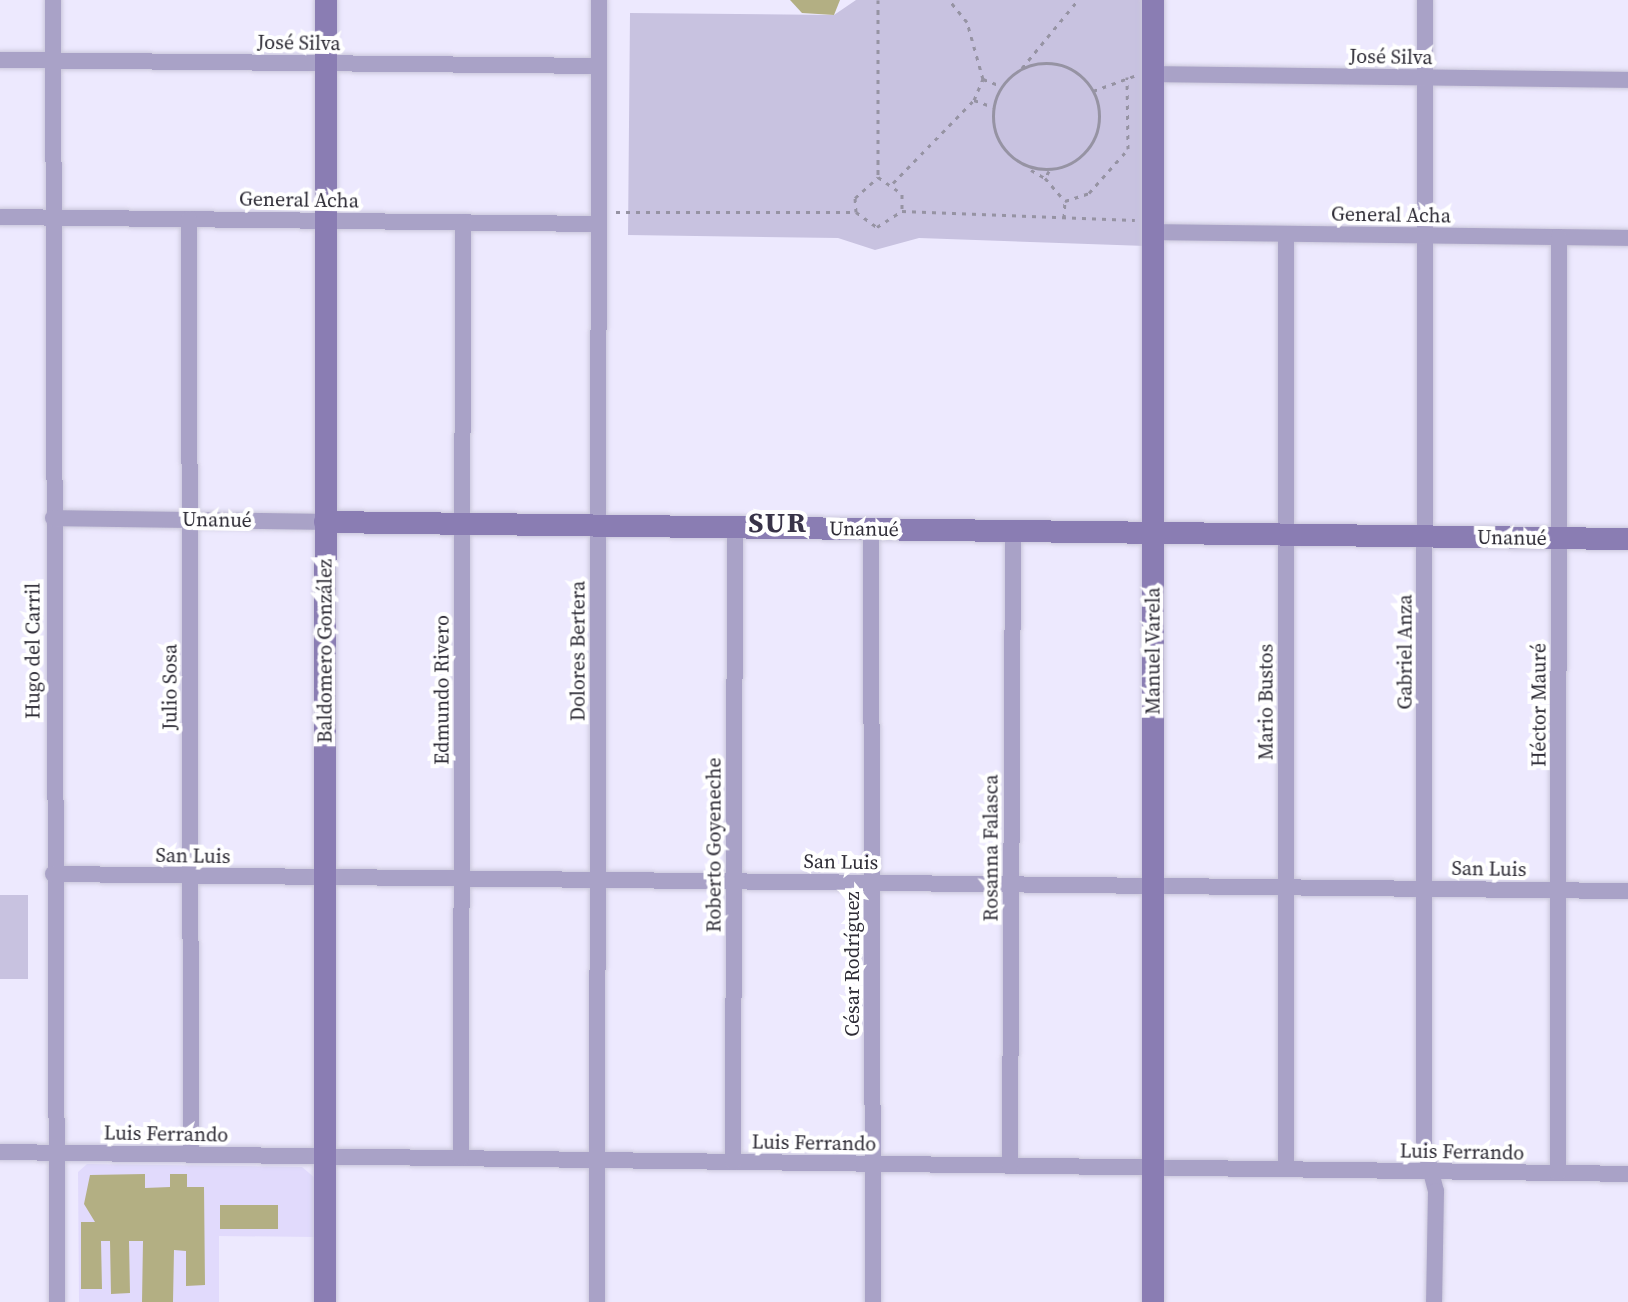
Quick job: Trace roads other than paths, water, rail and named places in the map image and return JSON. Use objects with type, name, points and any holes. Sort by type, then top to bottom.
[{"type":"street","name":"Hugo del Carril","points":[[53,0],[53,874],[57,1302]]},
{"type":"street","name":"Baldomero González","points":[[325,1302],[326,0]]},
{"type":"street","name":"Dolores Bertera","points":[[597,1302],[599,0]]},
{"type":"street","name":"Manuel Varela","points":[[1153,0],[1143,74],[1153,232],[1153,1302]]},
{"type":"street","name":"Gabriel Anza","points":[[1425,0],[1425,889],[1434,1302]]},
{"type":"street","name":"José Silva","points":[[0,60],[598,66]]},
{"type":"street","name":"José Silva","points":[[1143,74],[1628,80]]},
{"type":"street","name":"General Acha","points":[[0,217],[463,222],[598,218]]},
{"type":"street","name":"Julio Sosa","points":[[189,219],[191,1155]]},
{"type":"street","name":"Edmundo Rivero","points":[[461,1158],[463,222]]},
{"type":"street","name":"General Acha","points":[[1153,232],[1628,238]]},
{"type":"street","name":"Mario Bustos","points":[[1286,234],[1286,1169]]},
{"type":"street","name":"Héctor Mauré","points":[[1558,1173],[1559,237]]},
{"type":"street","name":"Unanué","points":[[53,518],[1628,539]]},
{"type":"street","name":"Roberto Goyeneche","points":[[733,1162],[735,527]]},
{"type":"street","name":"César Rodríguez","points":[[871,529],[873,1302]]},
{"type":"street","name":"Rosanna Falasca","points":[[1010,1166],[1013,531]]},
{"type":"street","name":"San Luis","points":[[53,874],[1628,891]]},
{"type":"street","name":"Luis Ferrando","points":[[0,1152],[1628,1174]]},
{"type":"district","name":"SUR","points":[[778,522]]}]
